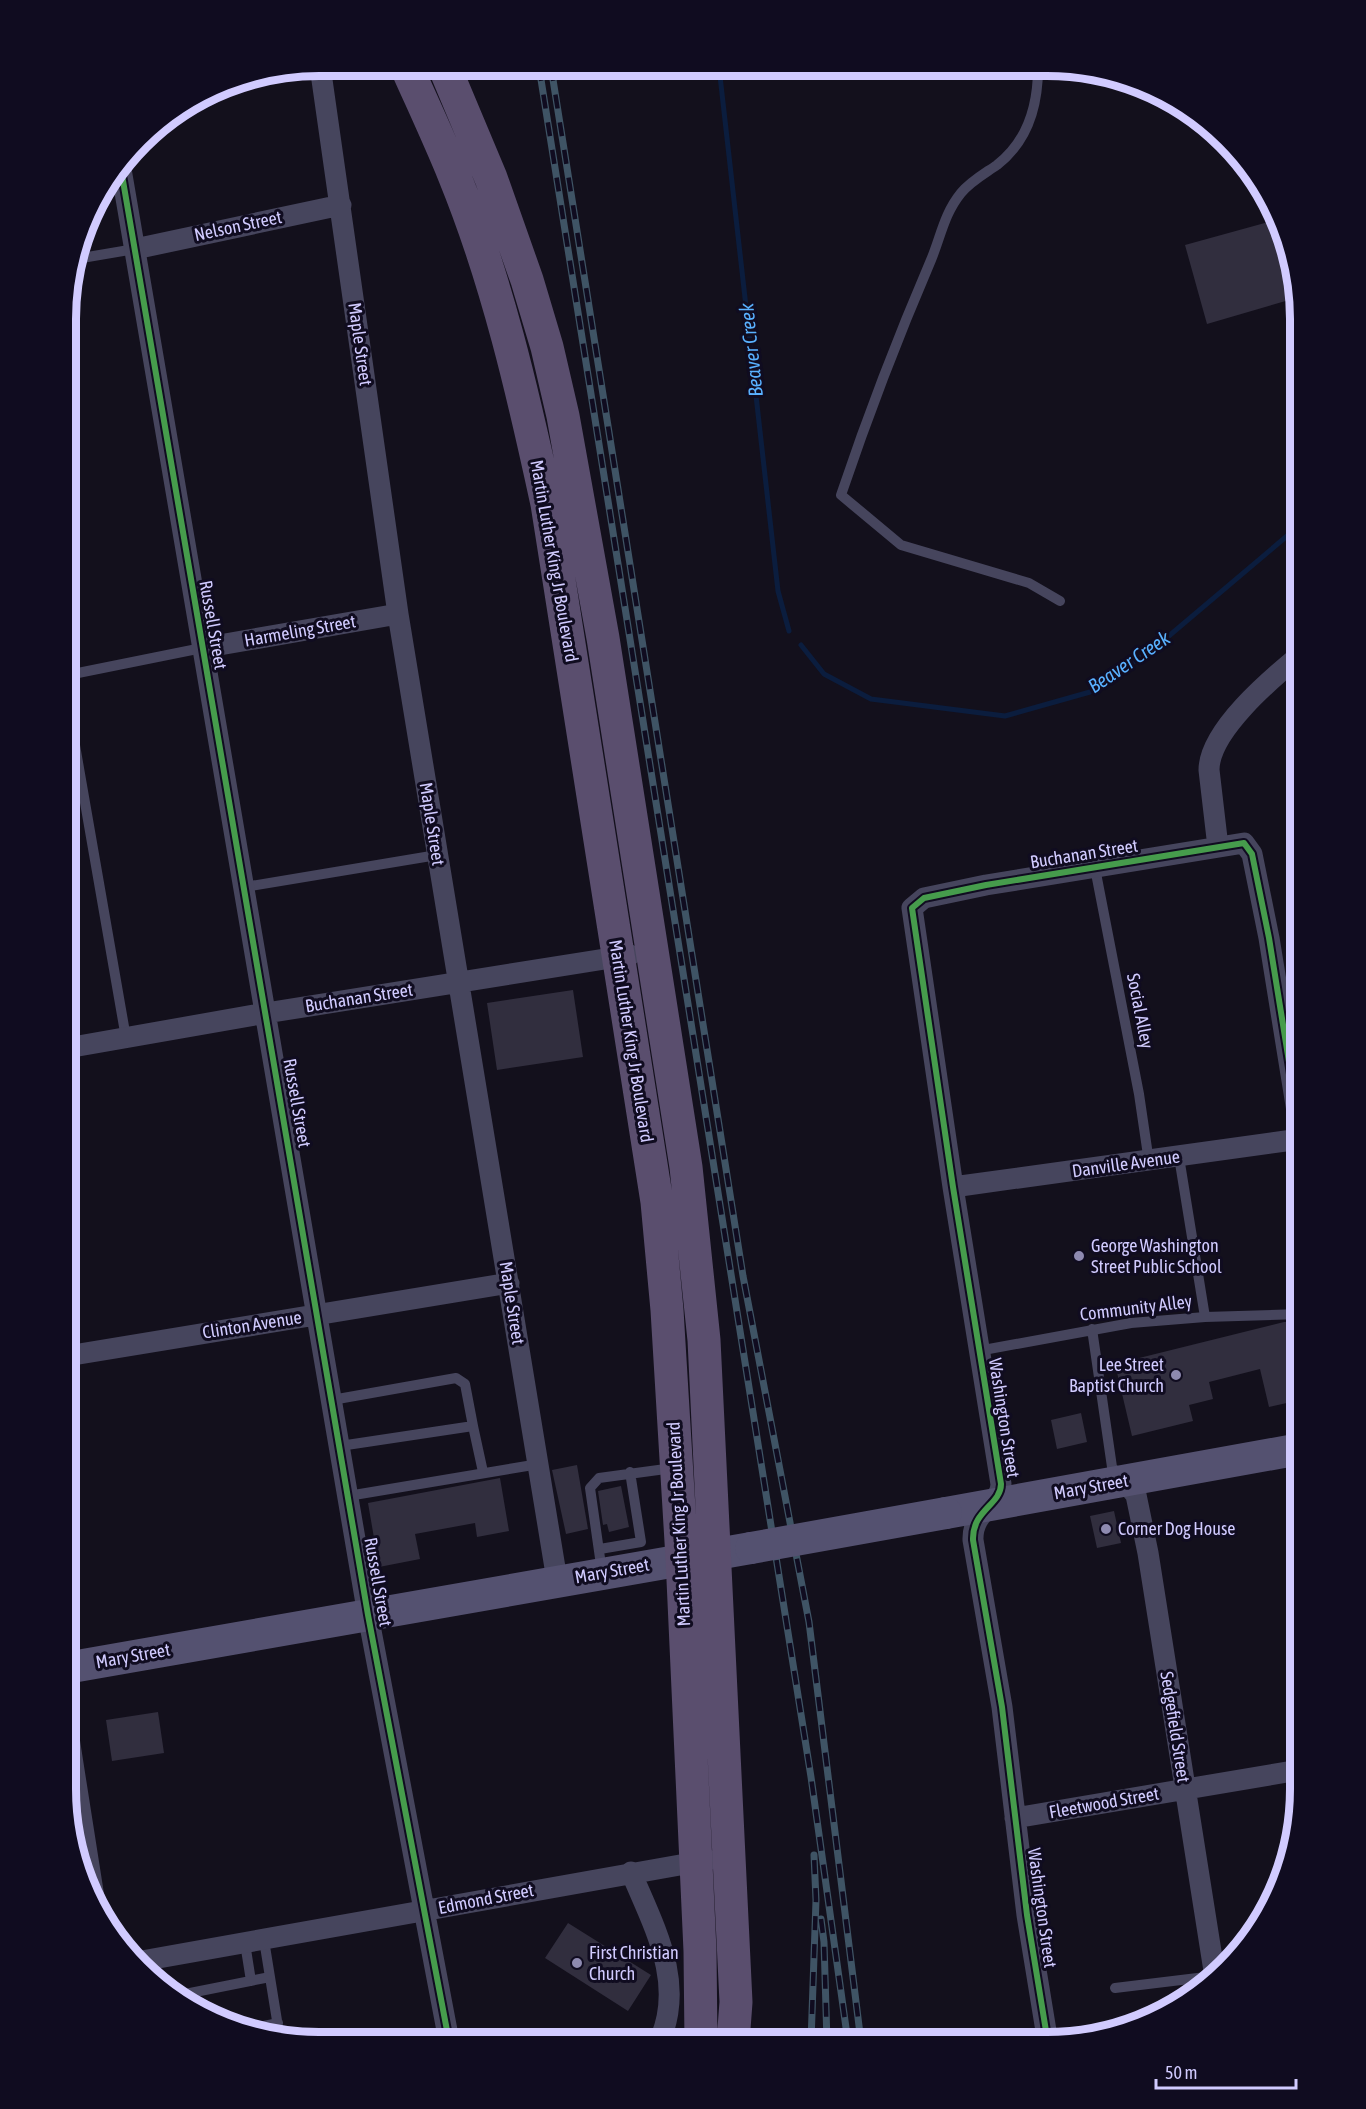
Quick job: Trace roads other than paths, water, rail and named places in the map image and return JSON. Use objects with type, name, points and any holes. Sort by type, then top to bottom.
[{"type":"main road","name":"Martin Luther King Jr Boulevard","points":[[410,76],[454,175],[482,253],[506,333],[533,439],[547,504],[657,1202],[668,1310],[682,1558],[696,1862],[700,2032]]},
{"type":"main road","name":"Martin Luther King Jr Boulevard","points":[[448,76],[492,178],[527,280],[547,347],[563,416],[603,638],[686,1167],[704,1340],[736,2002],[734,2032]]},
{"type":"main road","name":"Mary Street","points":[[76,1666],[558,1580],[601,1561],[682,1558],[751,1548],[1290,1451]]},
{"type":"street","name":"Maple Street","points":[[322,76],[341,205],[372,446],[398,614],[457,983],[558,1580]]},
{"type":"street","name":"Russell Street","points":[[122,177],[368,1614],[447,2032]]},
{"type":"street","name":"Nelson Street","points":[[135,249],[341,205]]},
{"type":"street","name":"Harmeling Street","points":[[202,648],[398,614]]},
{"type":"street","points":[[1218,847],[1209,770],[1209,759],[1214,745],[1251,700],[1290,664]]},
{"type":"street","name":"Buchanan Street","points":[[955,892],[1244,843],[1252,854],[1269,938],[1290,1068]]},
{"type":"street","name":"Washington Street","points":[[955,892],[924,898],[912,908],[952,1188],[1001,1484],[998,1496],[976,1519],[973,1540],[1002,1707],[1027,1915],[1046,2032]]},
{"type":"street","name":"Buchanan Street","points":[[76,1046],[618,956],[652,954]]},
{"type":"street","name":"Danville Avenue","points":[[952,1188],[1290,1140]]},
{"type":"street","name":"Clinton Avenue","points":[[76,1355],[509,1283]]},
{"type":"street","name":"Sedgefield Street","points":[[1124,1481],[1136,1495],[1148,1553],[1213,1966]]},
{"type":"street","name":"Fleetwood Street","points":[[1015,1818],[1290,1771]]},
{"type":"street","points":[[76,1783],[90,1869]]},
{"type":"street","name":"Edmond Street","points":[[147,1960],[729,1856]]},
{"type":"street","points":[[631,1872],[663,1948],[670,1976],[668,2015],[662,2032]]},
{"type":"lane","points":[[1038,76],[1031,118],[1023,136],[1012,152],[961,194],[942,226],[932,257],[881,378],[841,495],[901,545],[1029,583],[1060,601]]},
{"type":"lane","points":[[85,258],[135,249]]},
{"type":"lane","points":[[76,673],[202,648]]},
{"type":"lane","points":[[76,751],[126,1038]]},
{"type":"lane","points":[[245,887],[437,855]]},
{"type":"lane","name":"Social Alley","points":[[1095,868],[1139,1094],[1149,1162]]},
{"type":"lane","points":[[1179,1157],[1205,1317]]},
{"type":"lane","name":"Community Alley","points":[[978,1351],[1092,1329],[1205,1317],[1290,1315]]},
{"type":"lane","points":[[1092,1329],[1112,1467],[1124,1481]]},
{"type":"lane","points":[[332,1400],[456,1378],[465,1384],[483,1472]]},
{"type":"lane","points":[[340,1446],[473,1426]]},
{"type":"lane","points":[[348,1496],[538,1464]]},
{"type":"lane","points":[[630,1472],[641,1542],[601,1561],[590,1488],[599,1478],[630,1472],[676,1468]]},
{"type":"lane","points":[[254,1941],[270,1977],[279,2029]]},
{"type":"lane","points":[[251,1981],[254,1941]]},
{"type":"lane","points":[[187,1994],[270,1977]]},
{"type":"lane","points":[[1115,1988],[1200,1978]]},
{"type":"lane","points":[[264,2026],[278,2023]]},
{"type":"waterway","name":"Beaver Creek","points":[[720,76],[778,591],[789,631]]},
{"type":"waterway","name":"Beaver Creek","points":[[801,645],[824,674],[871,699],[1005,716],[1090,692],[1157,646],[1290,533]]},
{"type":"railway","points":[[540,76],[811,1777],[847,2032]]},
{"type":"railway","points":[[552,76],[743,1276],[809,1622],[860,2032]]},
{"type":"railway","points":[[811,2032],[816,1900],[814,1855]]},
{"type":"railway","points":[[821,1919],[824,1942],[827,2032]]},
{"type":"place","name":"George Washington Street Public School","points":[[1079,1256]]},
{"type":"place","name":"Lee Street Baptist Church","points":[[1176,1375]]},
{"type":"place","name":"Corner Dog House","points":[[1106,1529]]},
{"type":"place","name":"First Christian Church","points":[[577,1963]]}]
